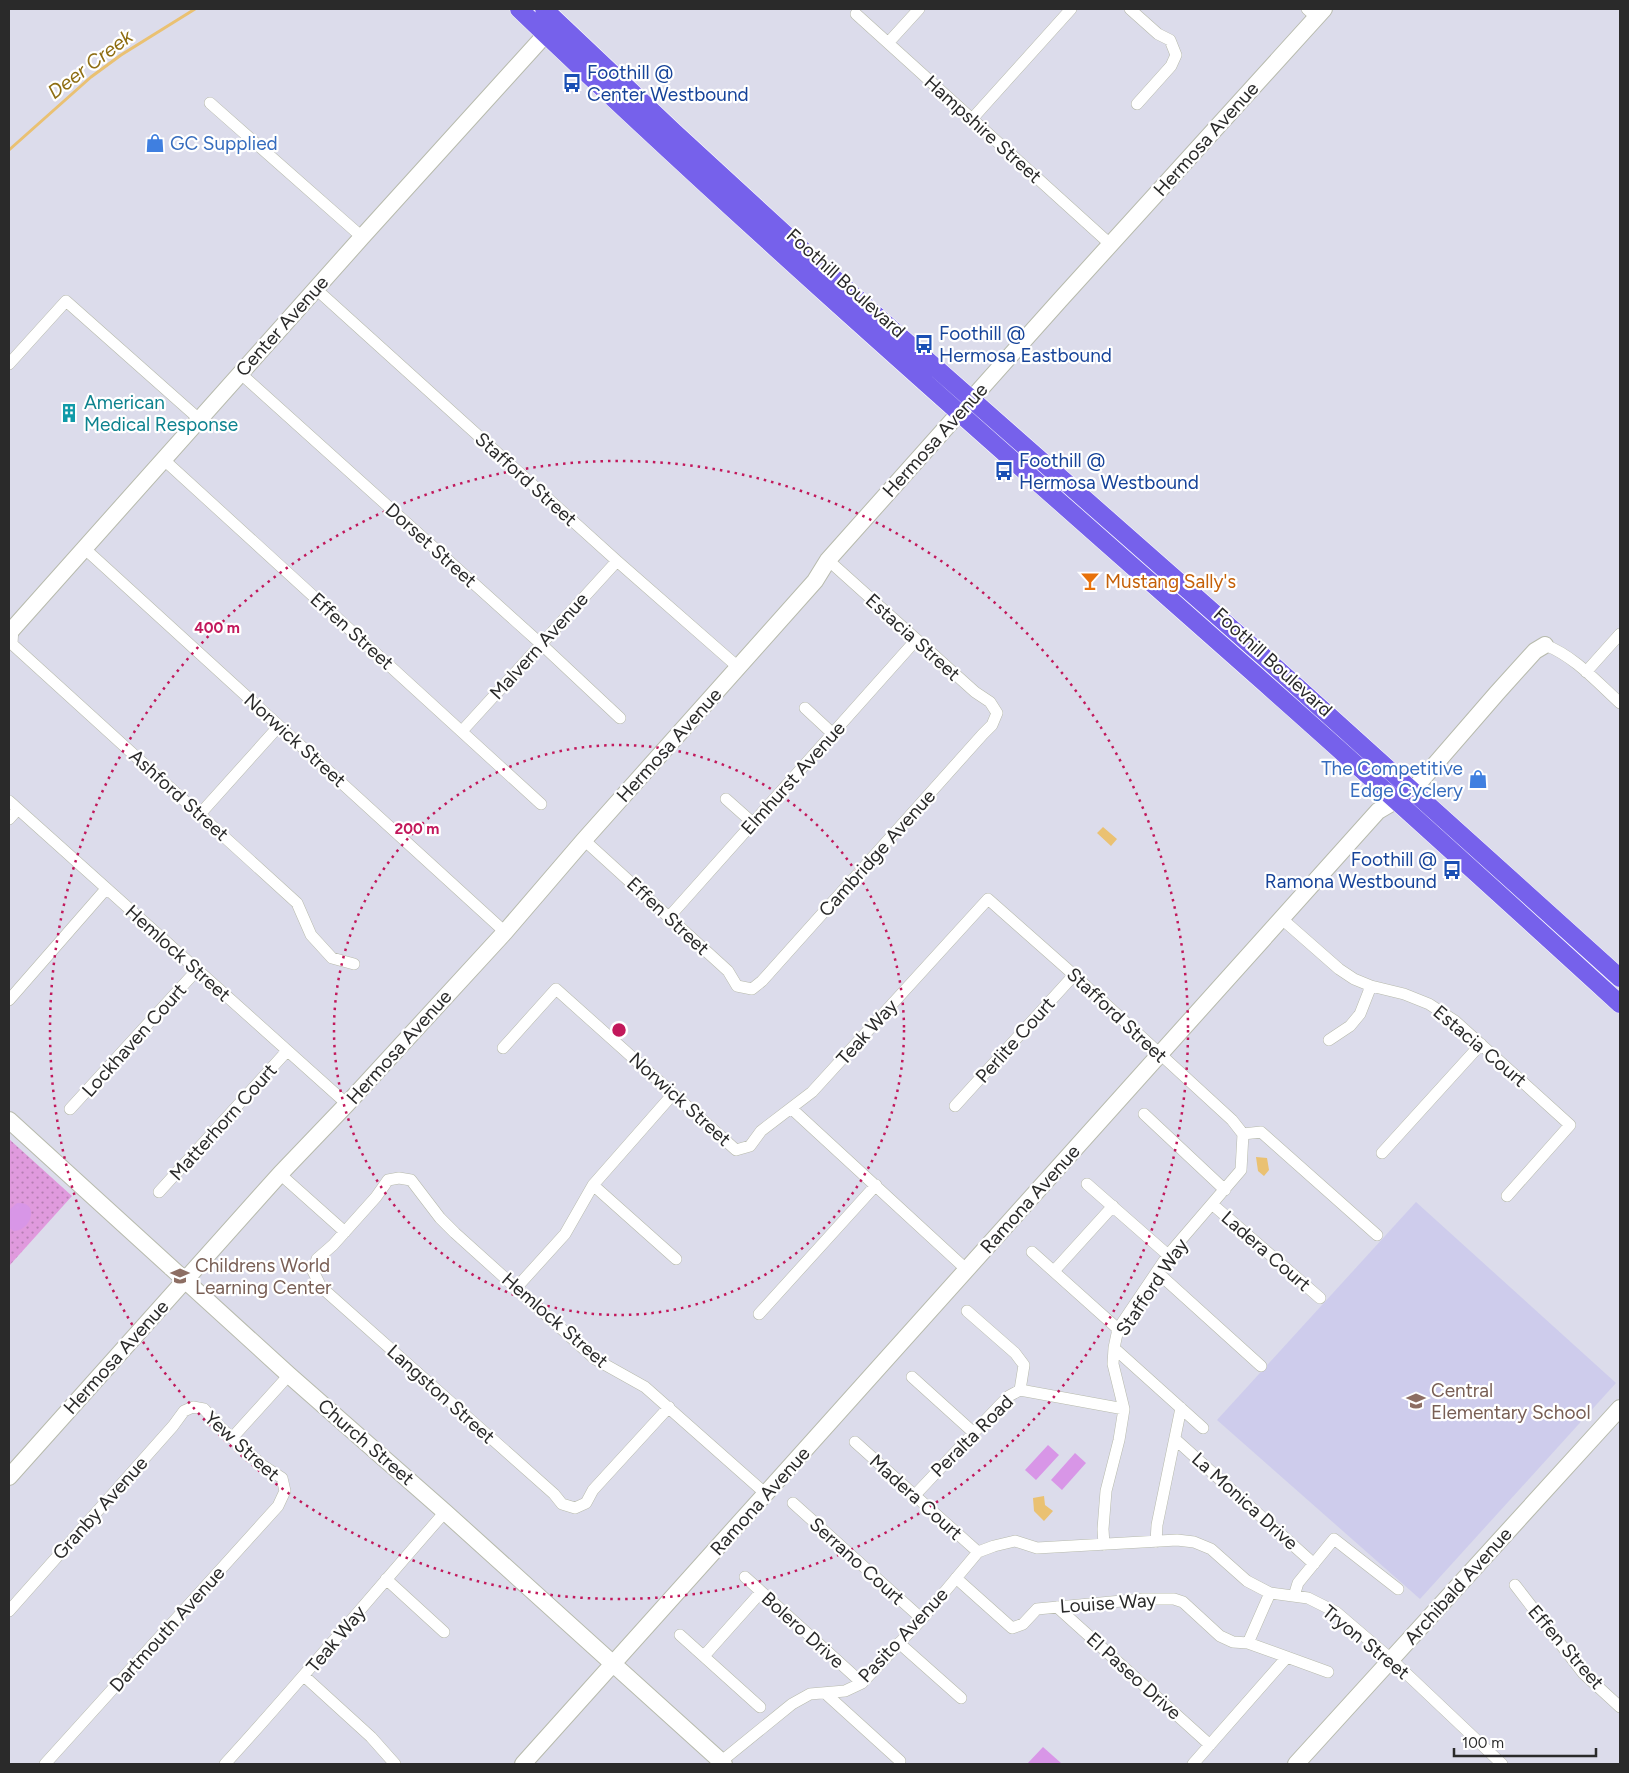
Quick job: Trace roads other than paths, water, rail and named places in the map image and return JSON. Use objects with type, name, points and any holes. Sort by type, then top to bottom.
[{"type":"main road","name":"Foothill Boulevard","points":[[519,9],[552,28],[1264,657],[1404,796],[1620,1004]]},
{"type":"main road","name":"Foothill Boulevard","points":[[544,9],[552,28],[730,207],[960,414],[1404,796],[1620,978]]},
{"type":"street","points":[[888,43],[920,9]]},
{"type":"street","points":[[972,119],[1071,9]]},
{"type":"street","points":[[1130,9],[1158,34],[1170,40],[1176,55],[1171,66],[1137,104]]},
{"type":"street","name":"Hermosa Avenue","points":[[9,1477],[280,1174],[348,1104],[384,1062],[506,932],[584,840],[815,581],[828,560],[1316,12]]},
{"type":"street","name":"Hampshire Street","points":[[856,14],[1110,244]]},
{"type":"street","name":"Center Avenue","points":[[10,628],[199,420],[362,236],[552,28]]},
{"type":"street","points":[[210,103],[362,236]]},
{"type":"street","name":"Stafford Street","points":[[316,289],[738,667]]},
{"type":"street","points":[[9,364],[66,301],[199,420]]},
{"type":"street","name":"Dorset Street","points":[[240,373],[541,644],[620,718]]},
{"type":"street","name":"Effen Street","points":[[163,459],[541,804]]},
{"type":"street","name":"Norwick Street","points":[[84,548],[506,932]]},
{"type":"street","name":"Malvern Avenue","points":[[462,731],[617,560]]},
{"type":"street","name":"Estacia Street","points":[[828,560],[975,692],[990,702],[997,713]]},
{"type":"street","name":"Ashford Street","points":[[10,628],[12,644],[297,903],[311,935],[332,958],[354,964]]},
{"type":"street","points":[[1586,672],[1620,634]]},
{"type":"street","name":"Elmhurst Avenue","points":[[669,917],[916,640]]},
{"type":"street","points":[[1545,645],[1557,650],[1586,672],[1620,703]]},
{"type":"street","name":"Ramona Avenue","points":[[523,1764],[1378,811],[1404,796],[1535,651],[1545,645]]},
{"type":"street","points":[[805,708],[833,734]]},
{"type":"street","name":"Cambridge Avenue","points":[[752,989],[762,981],[992,725],[997,713]]},
{"type":"street","points":[[200,814],[279,726]]},
{"type":"street","points":[[726,799],[753,823]]},
{"type":"street","points":[[9,819],[13,805]]},
{"type":"street","name":"Hemlock Street","points":[[13,805],[348,1104]]},
{"type":"street","name":"Effen Street","points":[[584,840],[728,971],[736,986],[752,989]]},
{"type":"street","points":[[9,1000],[106,889]]},
{"type":"street","name":"Stafford Street","points":[[988,900],[1074,975],[1232,1120],[1243,1134]]},
{"type":"street","name":"Teak Way","points":[[736,1150],[750,1146],[761,1131],[812,1092],[988,900]]},
{"type":"street","name":"Estacia Court","points":[[1282,919],[1339,969],[1354,979],[1371,986],[1404,994],[1429,1004],[1454,1021],[1570,1125],[1507,1196]]},
{"type":"street","name":"Lockhaven Court","points":[[70,1109],[197,970]]},
{"type":"street","name":"Perlite Court","points":[[955,1106],[1074,975]]},
{"type":"street","points":[[1329,1040],[1350,1026],[1360,1014],[1371,986]]},
{"type":"street","name":"Norwick Street","points":[[503,1048],[556,989],[736,1150]]},
{"type":"street","points":[[1382,1153],[1481,1044]]},
{"type":"street","name":"Matterhorn Court","points":[[159,1192],[287,1051]]},
{"type":"street","points":[[517,1287],[565,1234],[593,1185],[673,1094]]},
{"type":"street","points":[[792,1109],[967,1270]]},
{"type":"street","points":[[1144,1114],[1225,1190]]},
{"type":"street","name":"Church Street","points":[[9,1120],[289,1375],[446,1512],[721,1763]]},
{"type":"street","points":[[1243,1134],[1261,1132],[1377,1235]]},
{"type":"street","name":"Stafford Way","points":[[1104,1545],[1103,1529],[1106,1491],[1119,1440],[1124,1409],[1113,1364],[1118,1329],[1168,1255],[1241,1170],[1243,1134]]},
{"type":"street","points":[[280,1174],[344,1232]]},
{"type":"street","name":"Hemlock Street","points":[[344,1232],[376,1197],[388,1180],[399,1178],[411,1180],[440,1218],[455,1233],[595,1359],[645,1387],[766,1494]]},
{"type":"street","points":[[1087,1184],[1168,1255]]},
{"type":"street","points":[[593,1185],[676,1259]]},
{"type":"street","points":[[760,1314],[876,1185]]},
{"type":"street","name":"Ladera Court","points":[[1212,1204],[1320,1298]]},
{"type":"street","points":[[1054,1271],[1113,1206]]},
{"type":"street","name":"Langston Street","points":[[344,1232],[317,1259],[313,1271],[321,1287],[554,1494],[562,1504],[575,1508],[586,1504],[593,1490],[669,1407]]},
{"type":"street","points":[[1032,1252],[1118,1329]]},
{"type":"street","points":[[1157,1272],[1261,1366]]},
{"type":"street","points":[[967,1311],[1016,1353],[1024,1366],[1020,1390]]},
{"type":"street","points":[[1114,1348],[1203,1428]]},
{"type":"street","points":[[232,1438],[289,1375]]},
{"type":"street","points":[[912,1377],[974,1433]]},
{"type":"street","name":"Peralta Road","points":[[915,1495],[1009,1396],[1020,1390],[1124,1409]]},
{"type":"street","name":"Yew Street","points":[[192,1407],[204,1409],[232,1438],[262,1464],[282,1478],[285,1491]]},
{"type":"street","name":"Granby Avenue","points":[[9,1611],[184,1412],[192,1407]]},
{"type":"street","points":[[1156,1542],[1157,1525],[1176,1439],[1180,1408]]},
{"type":"street","name":"Archibald Avenue","points":[[1296,1764],[1620,1408]]},
{"type":"street","name":"La Monica Drive","points":[[1176,1439],[1314,1564]]},
{"type":"street","name":"Madera Court","points":[[855,1442],[978,1552]]},
{"type":"street","name":"Dartmouth Avenue","points":[[45,1764],[278,1506],[285,1491]]},
{"type":"street","name":"Serrano Court","points":[[793,1503],[922,1619]]},
{"type":"street","name":"Teak Way","points":[[225,1764],[446,1512]]},
{"type":"street","points":[[1294,1596],[1298,1583],[1334,1539],[1398,1589]]},
{"type":"street","name":"Tryon Street","points":[[978,1552],[1015,1541],[1037,1548],[1177,1540],[1194,1542],[1211,1549],[1247,1581],[1270,1593],[1308,1598],[1336,1612],[1391,1659],[1499,1763]]},
{"type":"street","name":"Pasito Avenue","points":[[721,1763],[792,1704],[810,1694],[845,1691],[862,1682],[922,1619],[978,1552]]},
{"type":"street","name":"Bolero Drive","points":[[745,1577],[862,1682]]},
{"type":"street","name":"Louise Way","points":[[956,1578],[1012,1628],[1023,1624],[1037,1609],[1143,1599],[1174,1599],[1182,1602],[1220,1636],[1233,1642],[1248,1643],[1328,1672]]},
{"type":"street","points":[[386,1580],[444,1632]]},
{"type":"street","name":"Effen Street","points":[[1515,1585],[1583,1673],[1620,1707]]},
{"type":"street","points":[[704,1656],[761,1592]]},
{"type":"street","points":[[1248,1643],[1270,1593]]},
{"type":"street","name":"El Paseo Drive","points":[[1057,1607],[1210,1746]]},
{"type":"street","points":[[680,1634],[760,1707]]},
{"type":"street","points":[[899,1642],[960,1698]]},
{"type":"street","points":[[1193,1764],[1287,1657]]},
{"type":"street","points":[[304,1676],[371,1737],[395,1764]]},
{"type":"street","points":[[825,1694],[900,1761]]},
{"type":"waterway","name":"Deer Creek","points":[[9,150],[91,77],[121,55],[195,9]]},
{"type":"place","name":"Foothill @ Center Westbound","points":[[572,83]]},
{"type":"place","name":"GC Supplied","points":[[155,143]]},
{"type":"place","name":"Foothill @ Hermosa Eastbound","points":[[924,344]]},
{"type":"place","name":"American Medical Response","points":[[69,413]]},
{"type":"place","name":"Foothill @ Hermosa Westbound","points":[[1004,471]]},
{"type":"place","name":"Mustang Sally's","points":[[1090,581]]},
{"type":"place","name":"The Competitive Edge Cyclery","points":[[1478,779]]},
{"type":"place","name":"Foothill @ Ramona Westbound","points":[[1452,870]]},
{"type":"place","name":"Childrens World Learning Center","points":[[180,1276]]},
{"type":"place","name":"Central Elementary School","points":[[1416,1401]]}]
